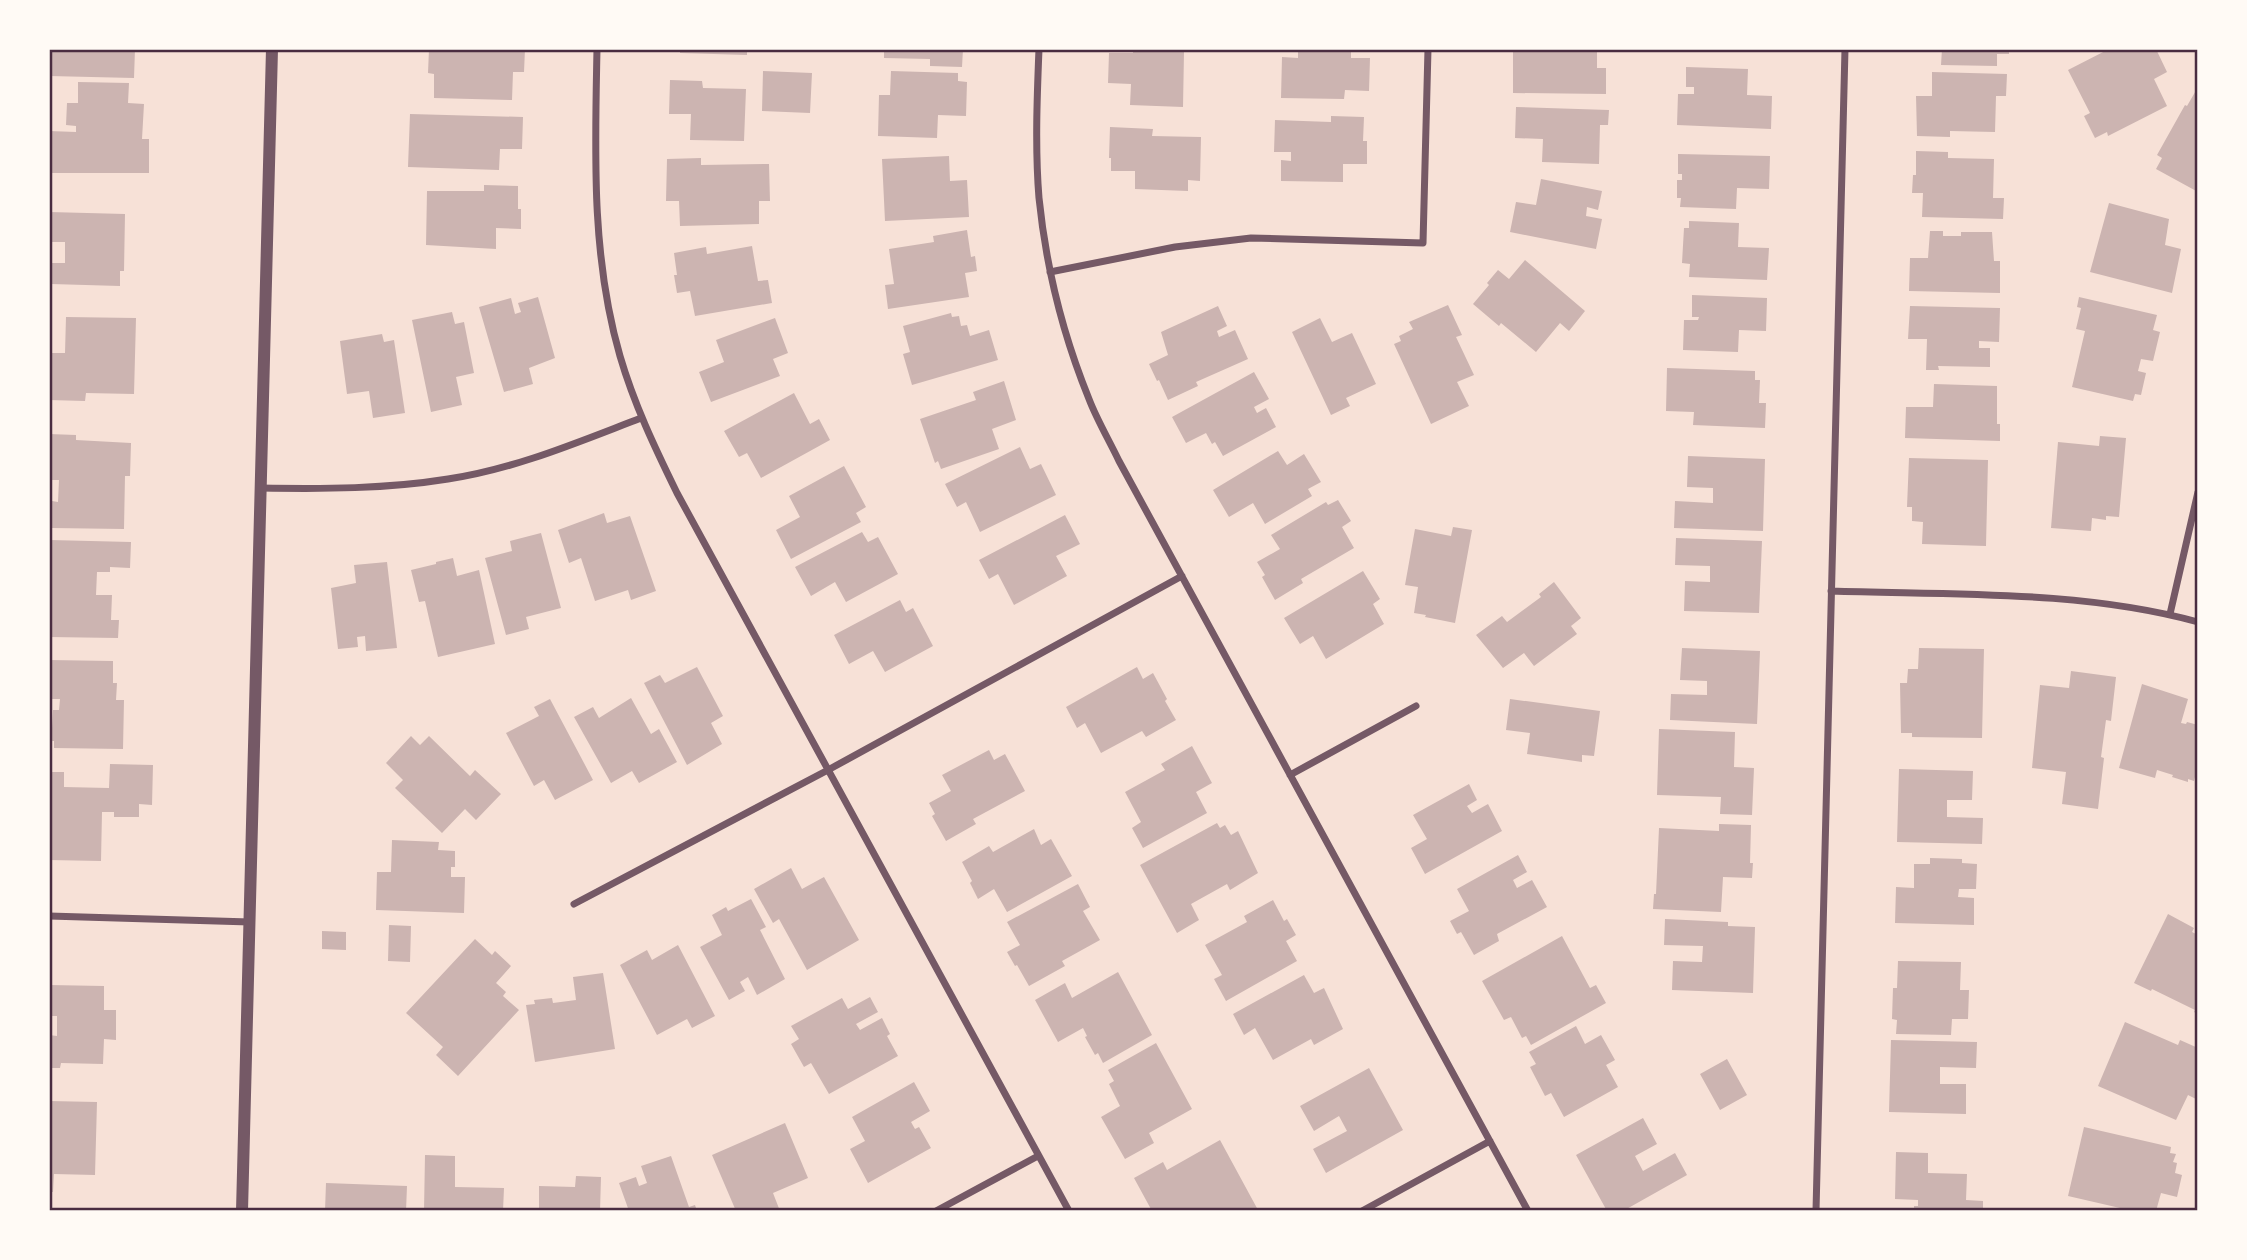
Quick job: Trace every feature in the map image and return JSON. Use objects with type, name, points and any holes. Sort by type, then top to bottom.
[{"type":"street","points":[[242,1211],[272,49]]},
{"type":"street","points":[[597,49],[596,222],[605,288],[614,328],[641,418],[677,494],[1069,1211]]},
{"type":"street","points":[[1039,49],[1039,197],[1050,272],[1066,337],[1089,400],[1119,461],[1528,1211]]},
{"type":"street","points":[[1050,272],[1175,247],[1251,238],[1423,243],[1428,49]]},
{"type":"street","points":[[1816,1211],[1845,49]]},
{"type":"street","points":[[261,488],[382,487],[449,479],[515,464],[641,418]]},
{"type":"street","points":[[2170,614],[2198,492]]},
{"type":"street","points":[[574,904],[828,770],[1182,576]]},
{"type":"street","points":[[1832,591],[2070,599],[2170,614],[2198,622]]},
{"type":"street","points":[[1290,775],[1416,706]]},
{"type":"street","points":[[49,916],[250,922]]},
{"type":"street","points":[[1362,1211],[1490,1141]]},
{"type":"street","points":[[936,1211],[1038,1156]]},
{"type":"building","points":[[50,49],[135,49],[134,78],[49,76]]},
{"type":"building","points":[[429,49],[525,49],[524,72],[513,72],[512,100],[434,98],[434,74],[428,73]]},
{"type":"building","points":[[680,49],[747,49],[747,55],[680,53]]},
{"type":"building","points":[[884,49],[963,49],[962,67],[930,66],[930,59],[884,58]]},
{"type":"building","points":[[1298,49],[1351,49],[1351,58],[1370,58],[1369,91],[1345,90],[1344,99],[1281,98],[1282,57],[1298,58]]},
{"type":"building","points":[[1597,49],[1597,68],[1606,68],[1606,94],[1513,93],[1513,51]]},
{"type":"building","points":[[1942,49],[2009,49],[2009,54],[1997,54],[1997,66],[1941,65]]},
{"type":"building","points":[[2109,49],[2156,49],[2167,72],[2154,79],[2167,106],[2108,136],[2107,132],[2095,138],[2084,116],[2090,113],[2068,70]]},
{"type":"building","points":[[1133,50],[1184,52],[1183,107],[1130,105],[1131,84],[1108,83],[1109,53],[1133,53]]},
{"type":"building","points":[[1686,67],[1748,69],[1747,95],[1772,96],[1771,129],[1677,125],[1678,94],[1694,94],[1694,87],[1686,87]]},
{"type":"building","points":[[763,71],[812,73],[810,113],[762,111]]},
{"type":"building","points":[[891,71],[958,73],[958,81],[967,82],[966,116],[938,115],[937,138],[878,136],[879,95],[890,95]]},
{"type":"building","points":[[1932,72],[2007,74],[2006,96],[1996,96],[1995,132],[1950,131],[1950,137],[1917,136],[1916,96],[1932,96]]},
{"type":"building","points":[[670,80],[702,81],[703,88],[746,89],[744,141],[690,140],[691,114],[669,114]]},
{"type":"building","points":[[78,82],[129,83],[128,103],[144,104],[142,139],[149,139],[149,173],[49,173],[49,131],[76,132],[76,126],[66,125],[67,103],[78,103]]},
{"type":"building","points":[[2198,87],[2198,192],[2156,169],[2162,158],[2157,155]]},
{"type":"building","points":[[1516,107],[1609,110],[1608,125],[1600,125],[1599,164],[1542,162],[1543,139],[1515,138]]},
{"type":"building","points":[[410,114],[523,117],[522,149],[500,149],[499,170],[408,167]]},
{"type":"building","points":[[1331,116],[1364,117],[1363,141],[1367,141],[1367,164],[1343,164],[1343,182],[1281,181],[1281,160],[1291,161],[1291,152],[1274,152],[1275,120],[1331,122]]},
{"type":"building","points":[[1110,127],[1153,129],[1152,136],[1201,137],[1200,181],[1188,180],[1188,191],[1135,189],[1135,171],[1111,171]]},
{"type":"building","points":[[1916,151],[1948,152],[1948,158],[1994,159],[1993,198],[2004,198],[2003,219],[1922,217],[1923,193],[1912,193],[1913,175],[1916,175]]},
{"type":"building","points":[[1678,154],[1770,156],[1769,189],[1737,188],[1736,209],[1680,207],[1677,180],[1682,180],[1682,174],[1678,174]]},
{"type":"building","points":[[949,156],[950,181],[967,180],[969,217],[885,221],[882,159]]},
{"type":"building","points":[[701,158],[701,165],[769,164],[770,201],[759,201],[759,224],[680,226],[679,201],[666,201],[667,159]]},
{"type":"building","points":[[1541,179],[1602,191],[1598,210],[1587,207],[1586,216],[1602,219],[1596,249],[1510,232],[1516,202],[1536,205]]},
{"type":"building","points":[[484,185],[518,186],[521,229],[496,228],[496,249],[426,245],[427,191],[484,191]]},
{"type":"building","points":[[2109,203],[2169,219],[2165,245],[2181,249],[2172,293],[2090,272]]},
{"type":"building","points":[[49,212],[125,214],[124,271],[120,271],[120,286],[51,284],[51,263],[65,263],[65,242],[49,242]]},
{"type":"building","points":[[1689,221],[1739,223],[1738,247],[1769,248],[1767,280],[1689,277],[1690,264],[1682,263],[1684,228],[1689,228]]},
{"type":"building","points":[[967,230],[971,257],[975,256],[977,271],[965,273],[969,297],[888,309],[885,285],[894,284],[889,249],[934,242],[933,236]]},
{"type":"building","points":[[1930,231],[1943,231],[1943,236],[1961,236],[1961,232],[1992,232],[1994,261],[2000,261],[2000,293],[1909,291],[1910,258],[1928,258]]},
{"type":"building","points":[[752,246],[758,281],[768,280],[772,303],[695,316],[690,291],[677,293],[674,253],[706,247],[707,254]]},
{"type":"building","points":[[1525,260],[1585,311],[1569,331],[1560,323],[1536,352],[1473,304],[1498,270],[1509,279]]},
{"type":"building","points":[[1692,295],[1767,298],[1766,331],[1739,330],[1738,352],[1683,350],[1684,320],[1698,320],[1699,317],[1692,317]]},
{"type":"building","points":[[538,297],[555,358],[529,368],[533,384],[504,392],[479,307],[511,298],[515,314],[521,312],[518,303]]},
{"type":"building","points":[[2079,297],[2157,315],[2153,330],[2160,332],[2153,361],[2141,359],[2138,371],[2146,373],[2141,395],[2135,394],[2133,401],[2072,387],[2085,331],[2076,329],[2081,308],[2077,307]]},
{"type":"building","points":[[1448,305],[1462,335],[1456,337],[1474,375],[1457,382],[1469,406],[1431,424],[1394,344],[1401,341],[1399,336],[1413,329],[1409,322]]},
{"type":"building","points":[[1218,306],[1227,326],[1217,331],[1219,337],[1235,330],[1248,359],[1196,382],[1198,386],[1168,400],[1149,364],[1168,355],[1161,332]]},
{"type":"building","points":[[1910,306],[2000,308],[1999,342],[1979,341],[1979,348],[1990,348],[1990,367],[1938,366],[1939,370],[1926,370],[1927,339],[1908,339]]},
{"type":"building","points":[[452,312],[455,324],[464,322],[474,373],[456,377],[462,405],[431,412],[412,320]]},
{"type":"building","points":[[951,313],[952,317],[959,316],[961,326],[967,325],[970,336],[989,330],[998,360],[912,385],[903,354],[910,352],[903,326]]},
{"type":"building","points":[[66,317],[136,318],[134,394],[86,393],[85,401],[49,400],[49,353],[65,353]]},
{"type":"building","points":[[775,318],[788,353],[773,359],[780,376],[711,402],[699,372],[724,362],[716,340]]},
{"type":"building","points":[[1320,318],[1332,342],[1352,333],[1376,384],[1346,398],[1350,406],[1331,415],[1292,332]]},
{"type":"building","points":[[382,334],[384,342],[394,340],[405,413],[373,418],[369,391],[347,394],[340,341]]},
{"type":"building","points":[[1667,368],[1755,371],[1755,380],[1760,380],[1759,403],[1766,403],[1765,428],[1693,425],[1694,412],[1666,411]]},
{"type":"building","points":[[1254,372],[1269,399],[1254,407],[1257,413],[1266,408],[1276,427],[1223,456],[1206,433],[1186,443],[1172,417]]},
{"type":"building","points":[[1004,381],[1016,420],[992,429],[999,449],[941,469],[938,461],[935,463],[920,419],[976,400],[973,392]]},
{"type":"building","points":[[1934,384],[1997,386],[2000,441],[1905,438],[1906,407],[1933,407]]},
{"type":"building","points":[[794,393],[810,424],[819,419],[830,440],[761,478],[747,453],[739,457],[724,431]]},
{"type":"building","points":[[49,434],[76,435],[76,440],[131,443],[130,476],[125,476],[124,529],[52,528],[52,501],[58,502],[59,480],[49,480]]},
{"type":"building","points":[[2100,436],[2126,438],[2119,517],[2106,516],[2106,520],[2092,518],[2091,531],[2051,528],[2058,442],[2099,446]]},
{"type":"building","points":[[1020,447],[1030,469],[1041,464],[1056,495],[980,532],[966,502],[957,507],[945,484]]},
{"type":"building","points":[[1278,451],[1287,465],[1304,454],[1321,482],[1308,489],[1312,496],[1265,524],[1253,503],[1229,517],[1213,490]]},
{"type":"building","points":[[1688,456],[1765,459],[1763,531],[1674,528],[1675,501],[1713,503],[1713,488],[1687,487]]},
{"type":"building","points":[[1909,458],[1988,460],[1986,546],[1922,544],[1923,522],[1912,521],[1912,507],[1907,507]]},
{"type":"building","points":[[844,466],[866,507],[856,513],[861,522],[791,559],[776,530],[800,517],[789,496]]},
{"type":"building","points":[[1338,500],[1351,521],[1342,527],[1354,548],[1301,579],[1303,583],[1275,600],[1257,562],[1280,549],[1271,535],[1326,502],[1328,505]]},
{"type":"building","points":[[604,513],[607,523],[630,516],[656,591],[631,600],[628,590],[595,601],[581,558],[569,563],[558,530]]},
{"type":"building","points":[[1065,515],[1080,544],[1056,556],[1067,576],[1014,605],[998,574],[989,579],[979,560]]},
{"type":"building","points":[[1453,527],[1472,530],[1455,623],[1414,613],[1418,587],[1405,585],[1415,529],[1451,536]]},
{"type":"building","points":[[862,532],[868,542],[878,537],[898,574],[846,602],[835,582],[811,596],[795,567]]},
{"type":"building","points":[[541,533],[561,608],[526,617],[529,629],[506,635],[485,558],[512,551],[510,541]]},
{"type":"building","points":[[1676,538],[1762,541],[1759,613],[1684,611],[1685,581],[1710,582],[1710,566],[1675,565]]},
{"type":"building","points":[[50,540],[131,542],[130,568],[110,567],[110,572],[97,572],[96,595],[112,595],[111,620],[119,620],[118,638],[49,637]]},
{"type":"building","points":[[453,558],[457,576],[479,570],[495,644],[438,657],[425,601],[419,602],[411,570]]},
{"type":"building","points":[[387,562],[397,648],[366,651],[365,636],[357,637],[358,647],[338,649],[331,588],[356,583],[354,565]]},
{"type":"building","points":[[1363,571],[1380,599],[1373,604],[1384,624],[1326,659],[1313,636],[1300,644],[1284,618]]},
{"type":"building","points":[[1554,582],[1581,618],[1571,626],[1577,634],[1534,666],[1524,653],[1503,668],[1476,635],[1502,616],[1507,622],[1541,597],[1539,594]]},
{"type":"building","points":[[900,600],[906,612],[913,608],[933,646],[885,672],[873,651],[849,664],[834,635]]},
{"type":"building","points":[[1682,648],[1760,651],[1757,724],[1670,720],[1671,694],[1707,695],[1707,681],[1680,680]]},
{"type":"building","points":[[1919,648],[1984,649],[1982,738],[1912,737],[1912,733],[1901,733],[1900,683],[1907,683],[1908,669],[1918,669]]},
{"type":"building","points":[[49,660],[113,661],[113,683],[117,683],[116,700],[124,700],[123,749],[54,748],[54,741],[49,741],[49,728],[52,728],[53,710],[59,710],[60,699],[49,699]]},
{"type":"building","points":[[697,667],[723,716],[711,723],[722,744],[687,765],[644,683],[660,675],[665,683]]},
{"type":"building","points":[[1137,667],[1143,679],[1153,673],[1176,720],[1146,737],[1142,731],[1101,753],[1085,723],[1077,728],[1066,707]]},
{"type":"building","points":[[2071,671],[2116,677],[2111,721],[2106,720],[2098,809],[2062,804],[2066,772],[2032,768],[2040,685],[2069,688]]},
{"type":"building","points":[[2142,684],[2188,699],[2181,723],[2198,725],[2198,765],[2194,781],[2188,779],[2188,782],[2157,770],[2155,778],[2119,768]]},
{"type":"building","points":[[631,698],[651,734],[659,729],[677,762],[639,783],[632,771],[611,783],[574,717],[593,707],[599,718]]},
{"type":"building","points":[[550,699],[593,780],[555,800],[544,780],[534,786],[506,733],[539,716],[534,707]]},
{"type":"building","points":[[1510,699],[1600,711],[1594,756],[1582,755],[1582,762],[1527,754],[1530,733],[1506,730]]},
{"type":"building","points":[[1659,729],[1735,732],[1734,767],[1754,768],[1752,815],[1720,814],[1721,797],[1657,795]]},
{"type":"building","points":[[411,736],[420,745],[429,736],[470,776],[475,770],[501,794],[476,820],[465,809],[442,833],[395,788],[403,780],[386,763]]},
{"type":"building","points":[[1192,746],[1212,783],[1196,792],[1207,813],[1143,848],[1132,828],[1141,822],[1125,792],[1165,770],[1161,764]]},
{"type":"building","points":[[989,750],[994,760],[1005,754],[1025,791],[973,819],[976,824],[946,841],[932,816],[935,814],[929,803],[951,791],[942,775]]},
{"type":"building","points":[[110,764],[153,765],[152,805],[139,804],[139,817],[114,817],[114,812],[102,812],[101,861],[49,860],[49,772],[64,772],[64,787],[109,788]]},
{"type":"building","points":[[1899,769],[1973,771],[1972,800],[1947,800],[1947,817],[1983,818],[1982,844],[1897,842]]},
{"type":"building","points":[[1469,784],[1477,800],[1467,806],[1472,813],[1488,804],[1502,831],[1425,874],[1411,848],[1427,839],[1413,815]]},
{"type":"building","points":[[1217,823],[1220,828],[1225,825],[1231,835],[1238,831],[1258,873],[1230,890],[1227,884],[1191,904],[1199,920],[1177,933],[1140,865]]},
{"type":"building","points":[[1719,824],[1751,825],[1752,878],[1723,877],[1721,912],[1653,909],[1659,828],[1719,831]]},
{"type":"building","points":[[1034,829],[1041,845],[1051,839],[1072,876],[1007,912],[994,889],[978,899],[962,862],[989,846],[993,852]]},
{"type":"building","points":[[392,840],[439,842],[438,850],[455,851],[455,867],[451,867],[451,877],[465,877],[464,913],[376,910],[377,872],[391,872]]},
{"type":"building","points":[[1518,855],[1527,872],[1513,880],[1517,888],[1532,880],[1547,907],[1497,934],[1499,941],[1474,955],[1461,932],[1457,934],[1450,921],[1469,911],[1457,889]]},
{"type":"building","points":[[1930,858],[1962,859],[1962,863],[1977,864],[1976,889],[1959,889],[1958,897],[1974,898],[1974,925],[1895,923],[1896,887],[1914,888],[1914,864],[1930,864]]},
{"type":"building","points":[[791,868],[802,889],[824,877],[859,940],[807,970],[779,919],[773,923],[754,889]]},
{"type":"building","points":[[1078,884],[1090,907],[1083,911],[1100,940],[1062,961],[1065,966],[1029,986],[1007,952],[1020,945],[1007,922]]},
{"type":"building","points":[[751,899],[766,927],[760,930],[785,979],[757,995],[748,977],[740,982],[745,991],[729,1000],[700,947],[722,935],[712,915],[726,907],[728,911]]},
{"type":"building","points":[[1273,900],[1284,921],[1287,919],[1296,935],[1286,941],[1297,961],[1226,1001],[1214,979],[1222,975],[1205,945],[1247,922],[1244,916]]},
{"type":"building","points":[[2168,914],[2194,928],[2192,932],[2198,935],[2198,1014],[2152,989],[2151,991],[2134,983]]},
{"type":"building","points":[[1665,919],[1728,922],[1728,926],[1755,927],[1753,993],[1672,990],[1673,961],[1702,962],[1703,946],[1664,945]]},
{"type":"building","points":[[389,925],[411,926],[410,962],[388,961]]},
{"type":"building","points":[[322,931],[346,932],[346,950],[322,949]]},
{"type":"building","points":[[1562,936],[1590,988],[1596,985],[1606,1003],[1531,1045],[1526,1036],[1522,1038],[1511,1017],[1504,1020],[1482,981]]},
{"type":"building","points":[[475,939],[492,955],[495,951],[511,966],[496,983],[506,992],[503,996],[519,1010],[458,1076],[436,1055],[443,1047],[406,1013]]},
{"type":"building","points":[[678,945],[715,1016],[692,1028],[687,1019],[657,1035],[620,965],[647,950],[652,960]]},
{"type":"building","points":[[1898,961],[1961,962],[1960,990],[1969,990],[1968,1019],[1952,1019],[1951,1035],[1896,1034],[1897,1020],[1892,1019],[1893,988],[1897,988]]},
{"type":"building","points":[[1118,972],[1152,1035],[1103,1063],[1098,1053],[1095,1055],[1083,1028],[1058,1042],[1035,1000],[1065,983],[1072,998]]},
{"type":"building","points":[[603,973],[615,1049],[535,1062],[526,1005],[535,1004],[534,1000],[552,998],[553,1003],[576,1000],[573,977]]},
{"type":"building","points":[[1304,975],[1314,993],[1324,988],[1343,1029],[1314,1045],[1311,1039],[1273,1060],[1255,1028],[1244,1035],[1233,1014]]},
{"type":"building","points":[[49,985],[104,986],[104,1010],[116,1010],[116,1040],[104,1039],[103,1064],[61,1063],[60,1068],[49,1068],[49,1035],[57,1036],[57,1016],[49,1016]]},
{"type":"building","points":[[870,997],[878,1012],[856,1024],[860,1030],[882,1018],[890,1034],[887,1036],[898,1056],[829,1094],[811,1063],[804,1067],[791,1044],[799,1039],[791,1026],[842,998],[848,1009]]},
{"type":"building","points":[[2125,1022],[2178,1045],[2180,1040],[2198,1048],[2198,1100],[2188,1095],[2176,1120],[2098,1086]]},
{"type":"building","points":[[1576,1026],[1585,1044],[1601,1035],[1615,1060],[1606,1065],[1618,1087],[1564,1117],[1551,1093],[1545,1096],[1530,1067],[1536,1064],[1529,1052]]},
{"type":"building","points":[[1891,1040],[1977,1042],[1976,1068],[1940,1067],[1940,1084],[1966,1084],[1966,1114],[1889,1112]]},
{"type":"building","points":[[1156,1043],[1192,1109],[1149,1133],[1154,1143],[1125,1159],[1101,1117],[1120,1106],[1109,1084],[1114,1081],[1108,1070]]},
{"type":"building","points":[[1727,1059],[1747,1095],[1720,1110],[1700,1074]]},
{"type":"building","points":[[1369,1068],[1403,1130],[1326,1173],[1313,1149],[1347,1131],[1339,1116],[1314,1131],[1300,1106]]},
{"type":"building","points":[[914,1082],[930,1111],[911,1122],[915,1129],[919,1127],[931,1148],[868,1183],[850,1149],[865,1141],[852,1117]]},
{"type":"building","points":[[49,1101],[97,1102],[95,1175],[54,1174],[53,1192],[49,1192]]},
{"type":"building","points":[[1643,1118],[1657,1144],[1635,1156],[1643,1171],[1675,1153],[1687,1175],[1623,1211],[1607,1211],[1576,1155]]},
{"type":"building","points":[[785,1123],[808,1178],[773,1193],[780,1211],[736,1211],[712,1155]]},
{"type":"building","points":[[2084,1127],[2171,1147],[2170,1153],[2176,1154],[2173,1162],[2177,1163],[2175,1173],[2182,1175],[2177,1197],[2161,1193],[2156,1211],[2133,1211],[2068,1196]]},
{"type":"building","points":[[1220,1140],[1258,1210],[1152,1211],[1134,1178],[1163,1162],[1167,1170]]},
{"type":"building","points":[[1896,1152],[1928,1153],[1928,1173],[1967,1174],[1966,1200],[1983,1201],[1983,1211],[1914,1211],[1918,1200],[1895,1199]]},
{"type":"building","points":[[425,1155],[455,1156],[455,1187],[504,1188],[503,1211],[424,1211]]},
{"type":"building","points":[[671,1156],[689,1207],[695,1205],[697,1211],[629,1211],[619,1183],[636,1177],[639,1186],[647,1183],[641,1166]]},
{"type":"building","points":[[576,1176],[601,1177],[600,1211],[539,1211],[539,1186],[575,1187]]},
{"type":"building","points":[[326,1183],[407,1186],[406,1211],[325,1211]]}]
